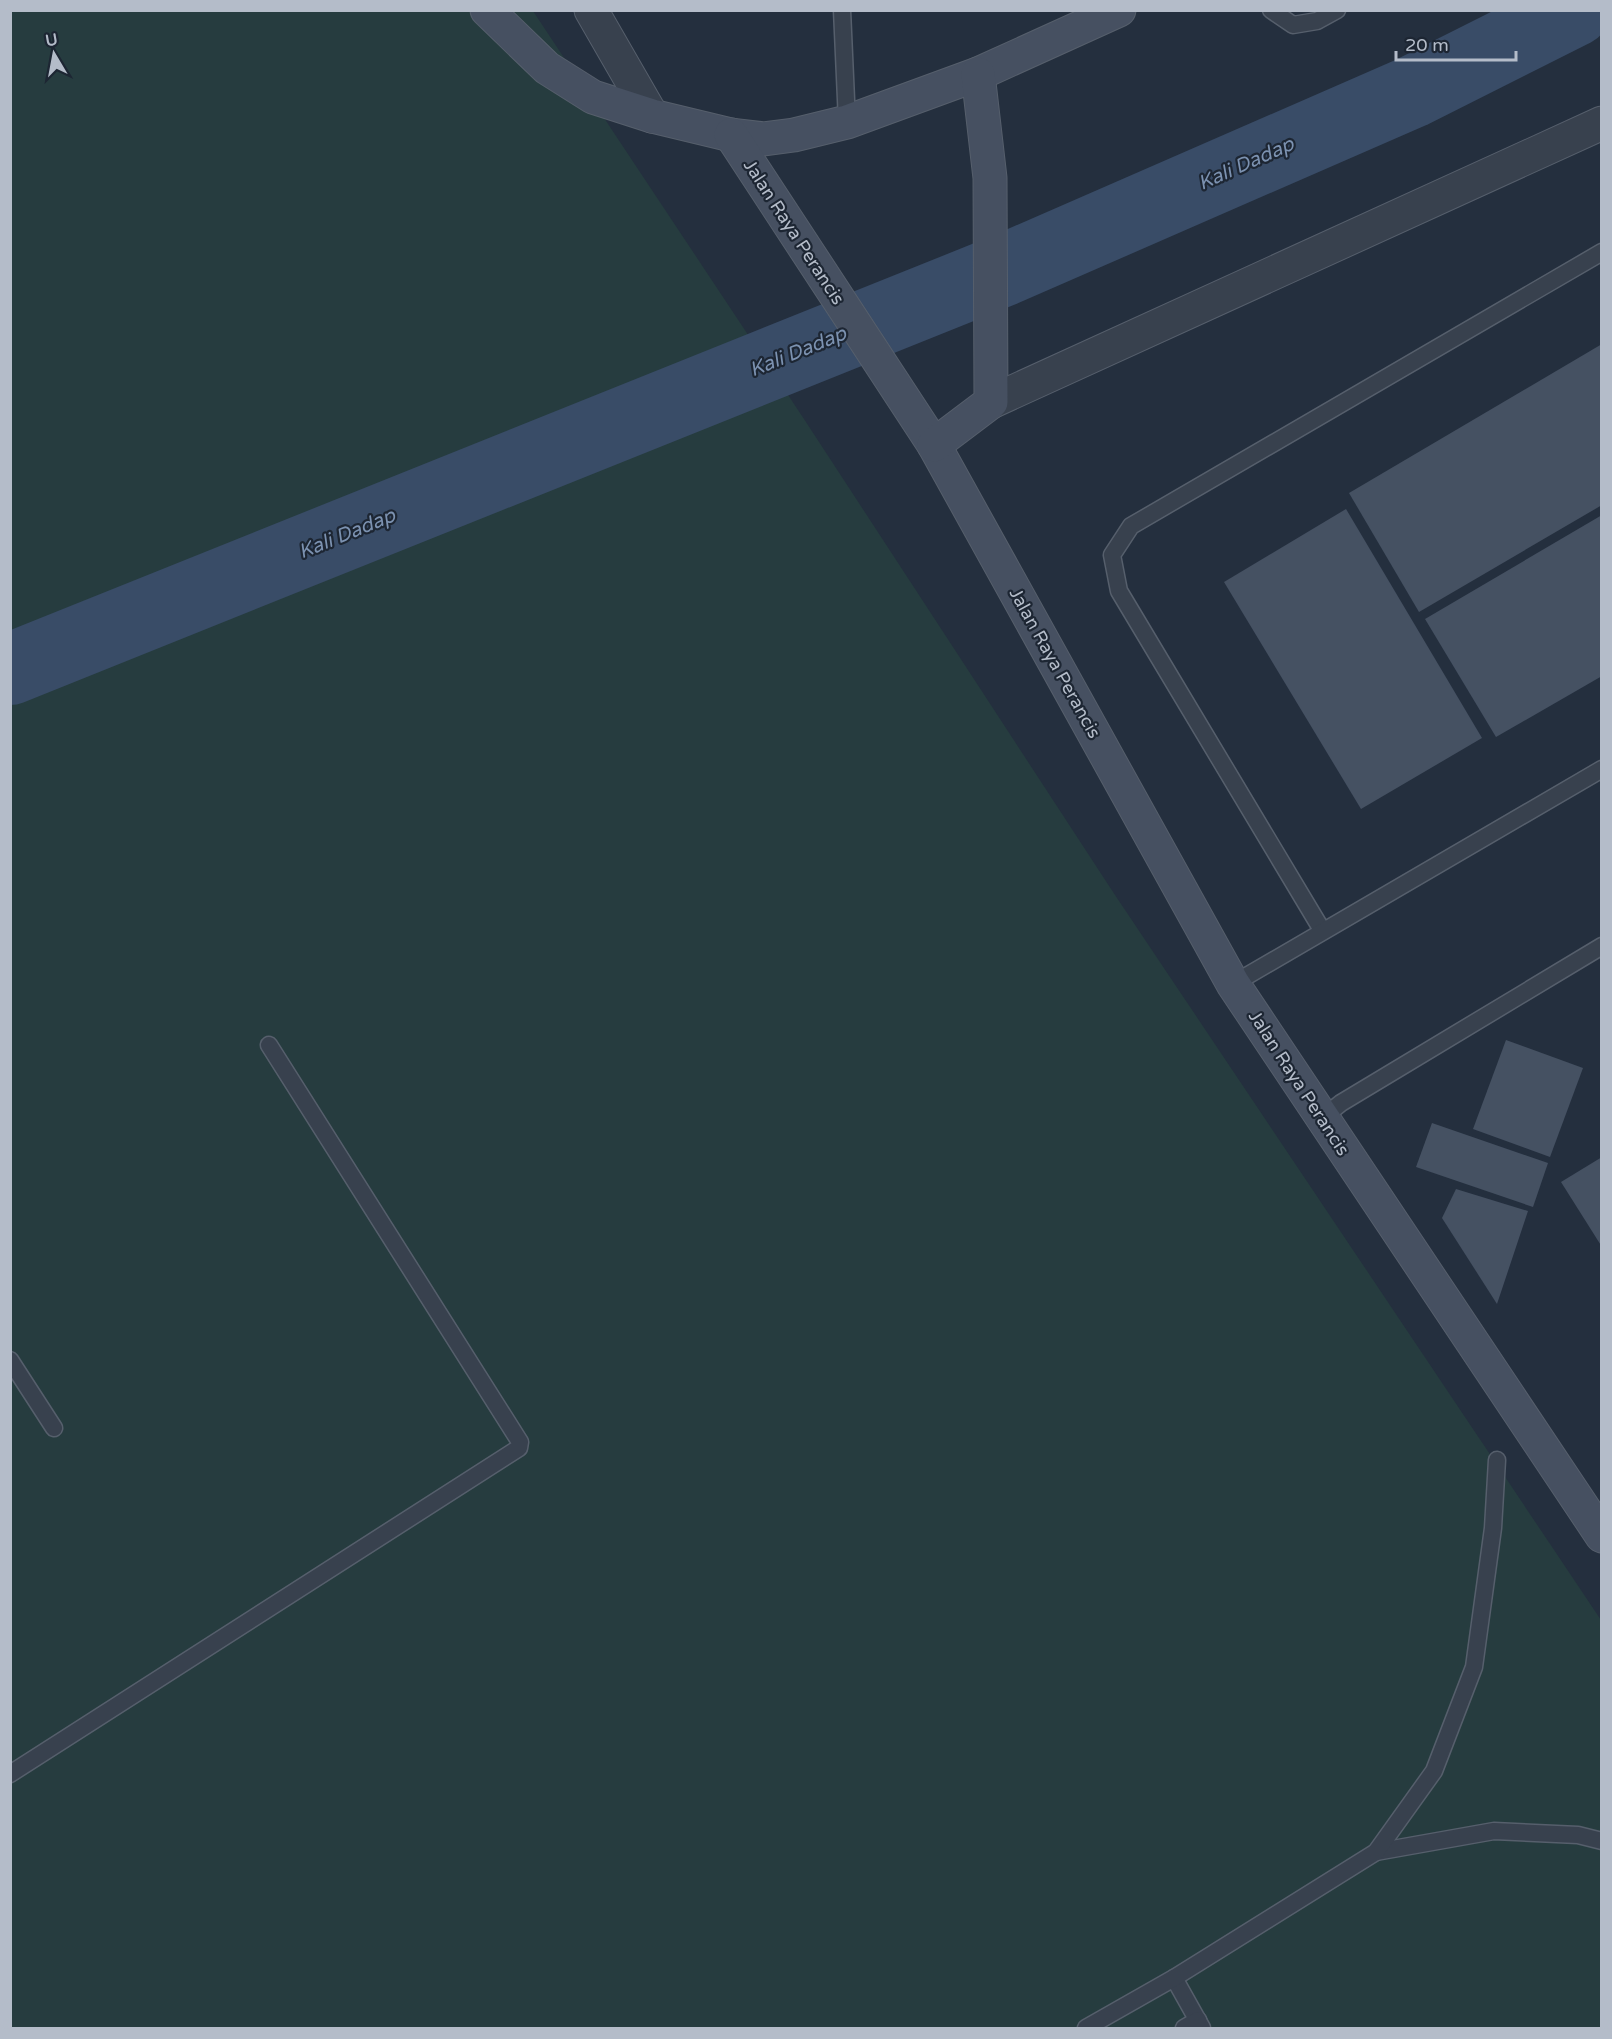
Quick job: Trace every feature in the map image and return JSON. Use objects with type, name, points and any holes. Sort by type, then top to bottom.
[{"type":"street","points":[[487,10],[547,68],[593,98],[652,116],[731,135]]},
{"type":"street","points":[[591,10],[652,116]]},
{"type":"street","name":"Jalan Raya Perancis","points":[[731,135],[764,138],[794,135],[847,122],[978,74],[1119,10]]},
{"type":"street","points":[[978,74],[990,178],[991,402]]},
{"type":"street","points":[[934,444],[991,402],[1602,123]]},
{"type":"street","name":"Jalan Raya Perancis","points":[[731,135],[934,444],[1233,984],[1321,1119],[1602,1536]]},
{"type":"lane","points":[[842,10],[847,122]]},
{"type":"lane","points":[[1271,10],[1293,25],[1317,21],[1337,10]]},
{"type":"lane","points":[[1322,930],[1119,591],[1112,555],[1131,526],[1602,252]]},
{"type":"lane","points":[[1233,984],[1322,930],[1602,770]]},
{"type":"lane","points":[[1321,1119],[1341,1103],[1602,946]]},
{"type":"lane","points":[[10,1774],[519,1448],[520,1442],[269,1045]]},
{"type":"lane","points":[[10,1360],[54,1428]]},
{"type":"lane","points":[[1376,1852],[1434,1771],[1474,1667],[1493,1528],[1497,1460]]},
{"type":"lane","points":[[1086,2028],[1174,1978],[1376,1852],[1494,1831],[1578,1835],[1602,1841]]},
{"type":"lane","points":[[1174,1978],[1195,2026]]},
{"type":"green space","points":[[11,11],[533,11],[804,419],[1115,895],[1601,1620],[1601,2028],[11,2028]]},
{"type":"building","points":[[1602,344],[1602,505],[1419,612],[1349,493]]},
{"type":"building","points":[[1346,509],[1482,738],[1361,809],[1224,582]]},
{"type":"building","points":[[1602,515],[1602,676],[1496,737],[1425,619]]},
{"type":"building","points":[[1506,1040],[1583,1068],[1550,1157],[1473,1129]]},
{"type":"building","points":[[1432,1123],[1548,1163],[1533,1207],[1416,1167]]},
{"type":"building","points":[[1602,1157],[1602,1247],[1561,1182]]},
{"type":"building","points":[[1456,1189],[1528,1211],[1497,1304],[1442,1218]]},
{"type":"waterway","name":"Kali Dadap","points":[[10,669],[1004,270],[1412,92],[1575,10]]}]
